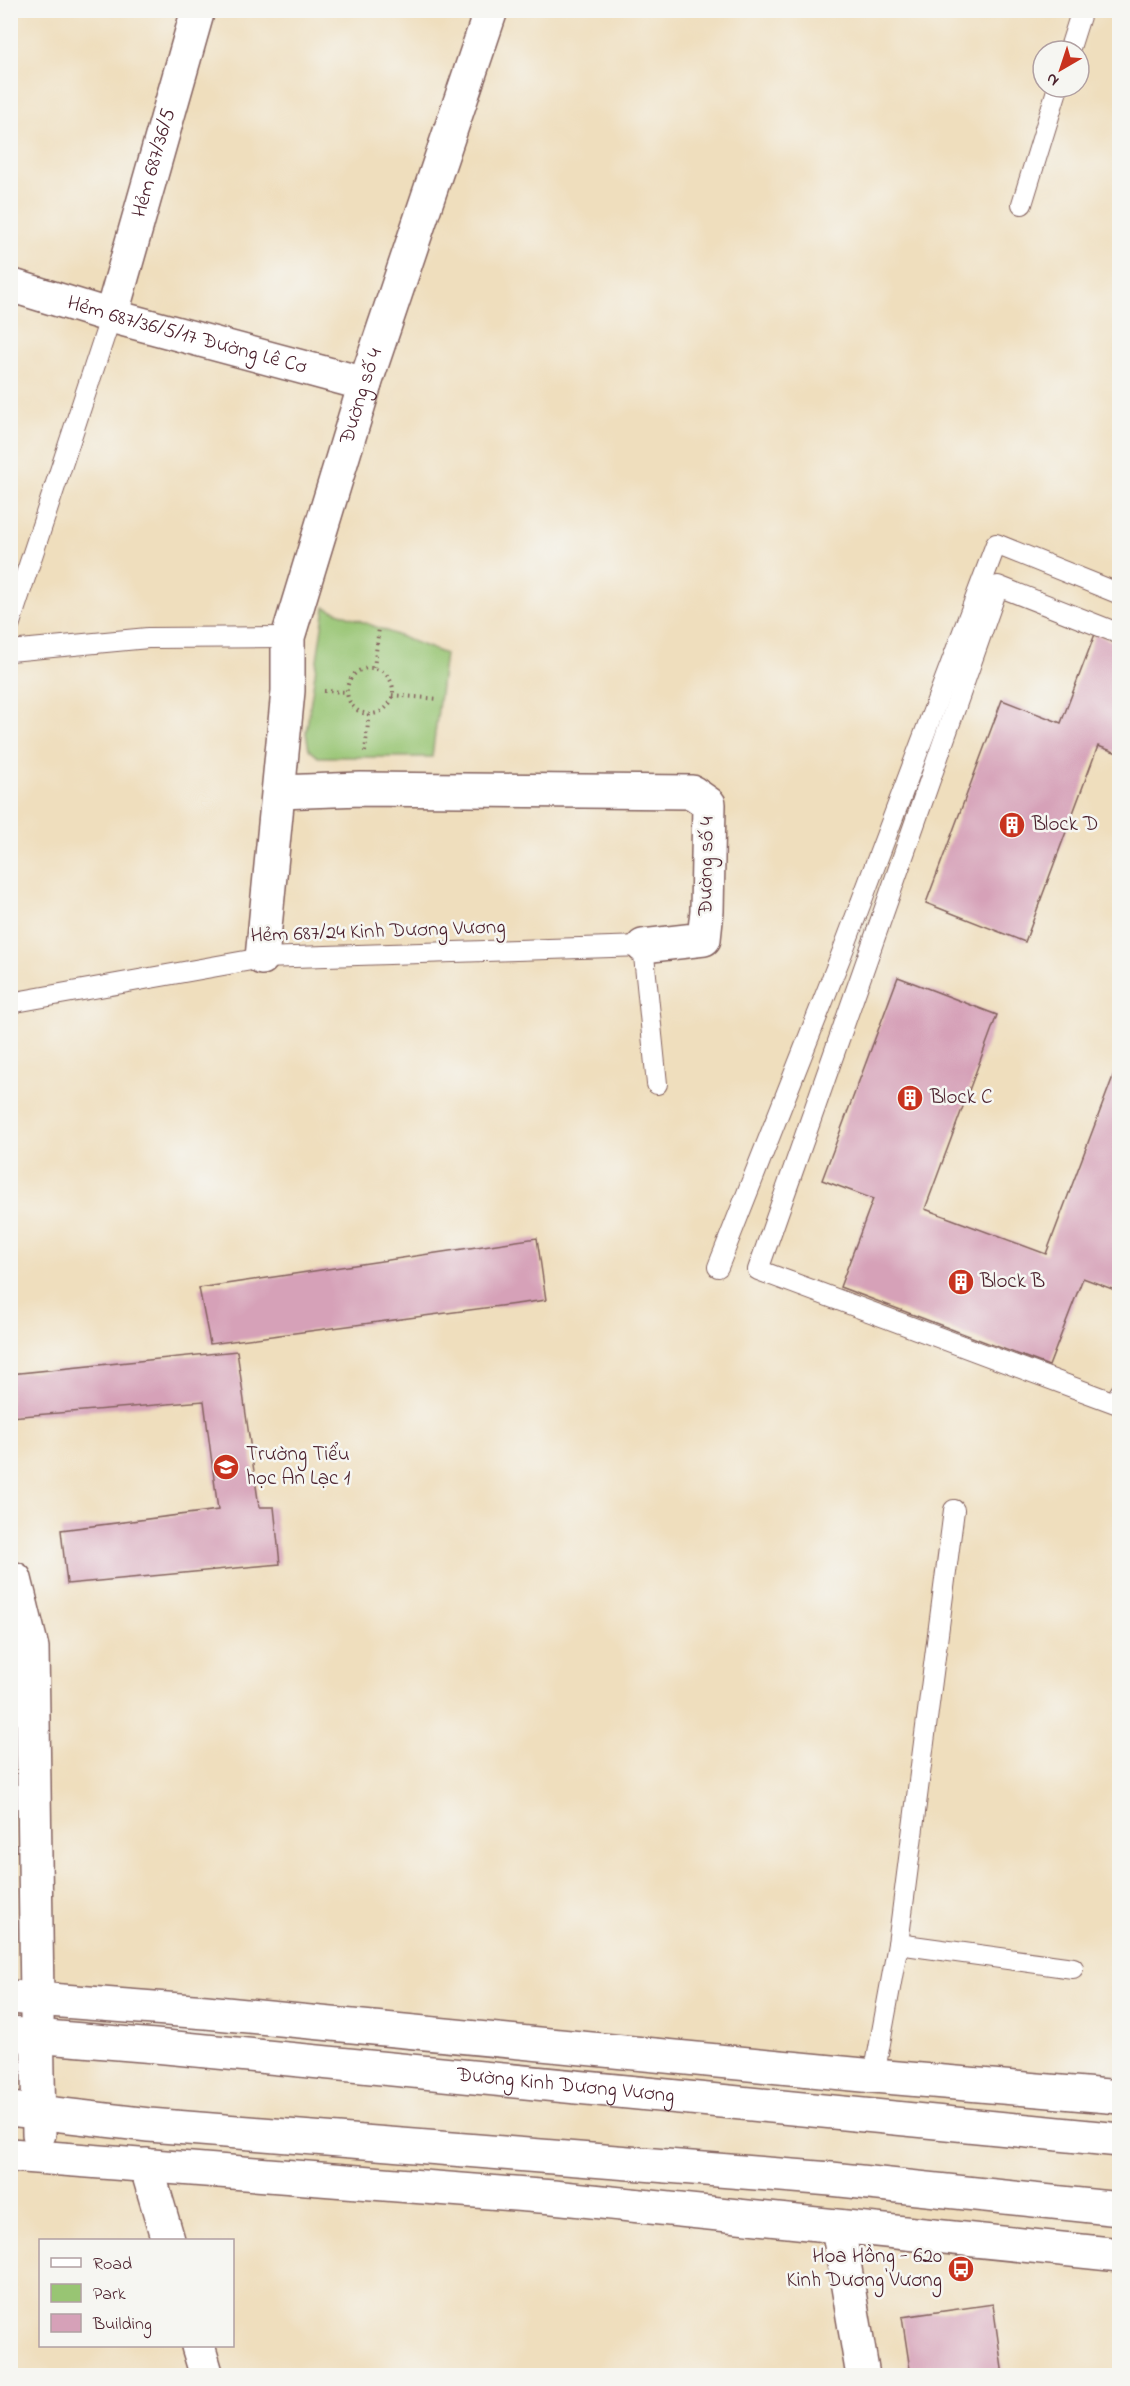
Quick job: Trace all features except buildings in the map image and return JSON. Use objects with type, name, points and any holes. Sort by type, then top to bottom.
[{"type":"main road","name":"Hẻm 687/36/5","points":[[111,316],[198,10]]},
{"type":"main road","name":"Đường số 4","points":[[262,958],[288,691],[288,637],[365,384],[491,10]]},
{"type":"main road","name":"Hẻm 687/36/5/17 Đường Lê Cơ","points":[[10,285],[111,316],[365,384]]},
{"type":"main road","name":"Đường số 4","points":[[279,792],[361,789],[692,792],[708,804],[707,911],[704,939],[643,946]]},
{"type":"main road","points":[[10,1579],[15,1579],[32,1648],[24,1998],[25,2156],[553,2197],[1119,2255]]},
{"type":"main road","name":"Đường Kinh Dương Vương","points":[[24,1998],[206,2012],[874,2076],[1119,2097]]},
{"type":"main road","name":"Đường Kinh Dương Vương","points":[[24,2035],[1119,2140]]},
{"type":"main road","points":[[25,2111],[148,2125],[831,2179],[1119,2209]]},
{"type":"main road","points":[[146,2165],[167,2239]]},
{"type":"main road","points":[[831,2179],[863,2376]]},
{"type":"main road","points":[[1046,2248],[1048,2203]]},
{"type":"main road","points":[[198,2347],[207,2376]]},
{"type":"lane","points":[[1074,39],[1082,10]]},
{"type":"lane","points":[[1022,204],[1054,99]]},
{"type":"lane","points":[[10,623],[111,316]]},
{"type":"lane","points":[[718,1267],[842,953],[996,544],[1119,594]]},
{"type":"lane","points":[[1119,634],[998,586],[758,1270],[1115,1403],[1119,1393]]},
{"type":"lane","points":[[10,651],[148,638],[288,637]]},
{"type":"lane","points":[[643,946],[657,1084]]},
{"type":"lane","name":"Hẻm 687/24 Kinh Dương Vương","points":[[10,1003],[262,958],[643,946]]},
{"type":"lane","points":[[874,2076],[898,1944],[954,1510]]},
{"type":"lane","points":[[898,1944],[1074,1968]]},
{"type":"path","points":[[374,668],[379,628]]},
{"type":"path","points":[[374,668],[384,673],[389,679],[392,695],[387,706],[375,714],[360,712],[353,708],[347,692],[350,678],[363,669],[374,668]]},
{"type":"path","points":[[392,695],[439,699]]},
{"type":"green space","points":[[325,607],[445,654],[432,757],[318,757],[309,749],[306,733]]},
{"type":"place","name":"Block D","points":[[1012,825]]},
{"type":"place","name":"Block C","points":[[910,1098]]},
{"type":"place","name":"Block B","points":[[961,1282]]},
{"type":"place","name":"Trường Tiểu học An Lạc 1","points":[[226,1467]]},
{"type":"place","name":"Hoa Hồng - 620 Kinh Dương Vương","points":[[961,2269]]}]
